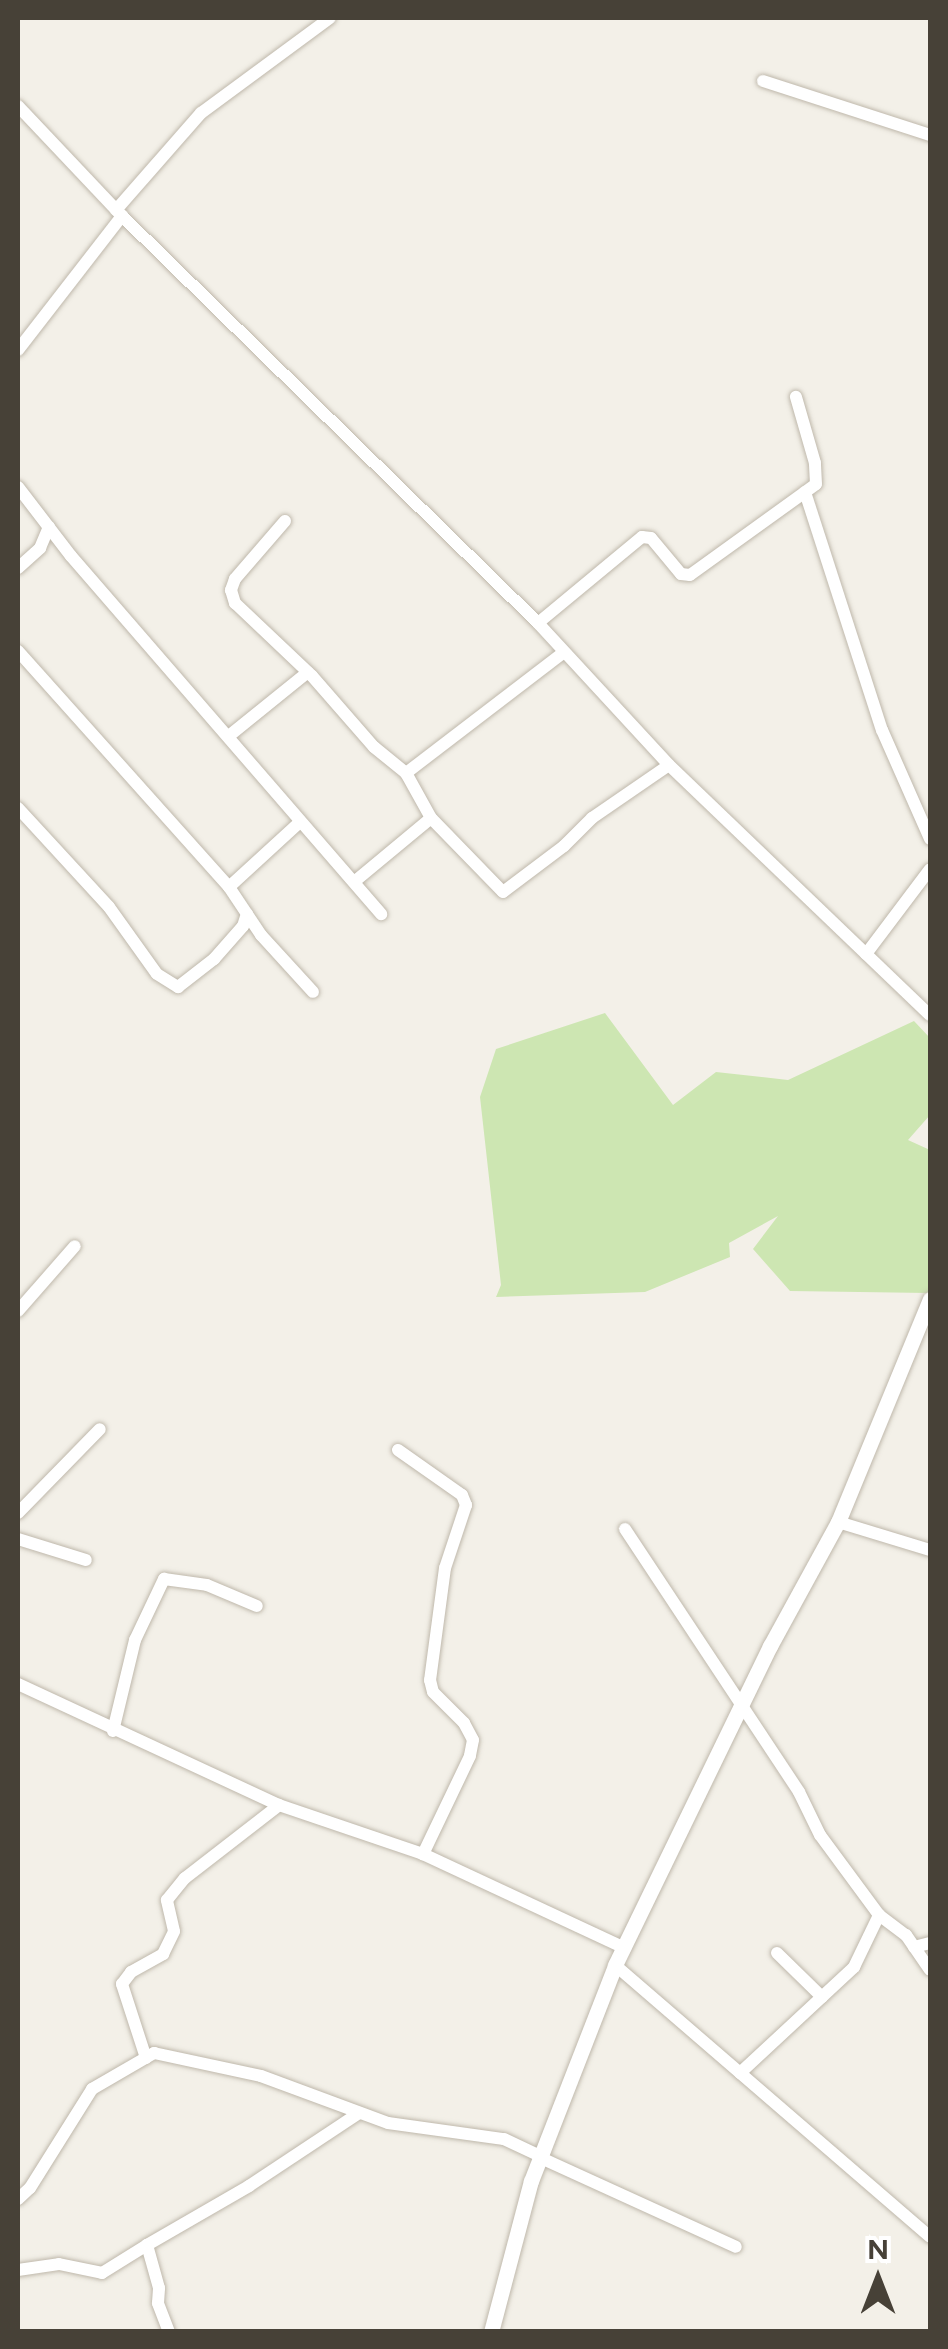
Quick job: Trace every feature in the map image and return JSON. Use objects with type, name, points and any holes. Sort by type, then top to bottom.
[{"type":"street","points":[[18,350],[119,213],[202,113],[330,18]]},
{"type":"street","points":[[763,80],[930,135]]},
{"type":"street","points":[[18,106],[119,213],[538,623],[669,765],[930,1014]]},
{"type":"street","points":[[538,623],[642,537],[651,538],[680,574],[690,576],[816,484],[818,476],[796,396]]},
{"type":"street","points":[[18,487],[381,914]]},
{"type":"street","points":[[806,492],[882,730],[930,839]]},
{"type":"street","points":[[285,521],[236,579],[232,590],[235,603],[308,672],[374,747],[406,774],[431,818],[503,892],[564,846],[592,818],[669,765]]},
{"type":"street","points":[[18,568],[40,548],[49,528]]},
{"type":"street","points":[[18,650],[229,886],[247,914],[313,992]]},
{"type":"street","points":[[406,774],[563,653]]},
{"type":"street","points":[[230,735],[308,672]]},
{"type":"street","points":[[18,808],[109,907],[157,974],[178,987],[214,959],[247,914]]},
{"type":"street","points":[[354,882],[431,818]]},
{"type":"street","points":[[229,886],[300,822]]},
{"type":"street","points":[[866,954],[930,868]]},
{"type":"street","points":[[18,1312],[75,1246]]},
{"type":"street","points":[[491,2332],[517,2224],[615,1965],[742,1705],[838,1522],[930,1299]]},
{"type":"street","points":[[18,1513],[100,1429]]},
{"type":"street","points":[[398,1450],[462,1496],[466,1505],[445,1568],[430,1680],[433,1692],[464,1723],[473,1740],[470,1756],[423,1854]]},
{"type":"street","points":[[838,1522],[930,1550]]},
{"type":"street","points":[[625,1529],[800,1792],[820,1834],[879,1915],[914,1947],[930,1970]]},
{"type":"street","points":[[18,1539],[86,1560]]},
{"type":"street","points":[[113,1731],[136,1640],[164,1579],[207,1585],[257,1606]]},
{"type":"street","points":[[18,1684],[279,1806],[423,1854],[625,1948]]},
{"type":"street","points":[[146,2058],[122,1984],[131,1972],[163,1954],[174,1932],[167,1900],[186,1878],[279,1806]]},
{"type":"street","points":[[740,2073],[854,1967],[879,1915]]},
{"type":"street","points":[[914,1947],[930,1943]]},
{"type":"street","points":[[777,1953],[822,1996]]},
{"type":"street","points":[[615,1965],[930,2237]]},
{"type":"street","points":[[18,2200],[30,2188],[92,2090],[154,2053],[261,2076],[388,2123],[504,2140],[736,2247]]},
{"type":"street","points":[[18,2270],[59,2264],[102,2273],[249,2186],[360,2112]]},
{"type":"street","points":[[147,2245],[168,2332]]},
{"type":"green space","points":[[605,1013],[673,1105],[716,1072],[788,1080],[914,1021],[930,1038],[930,1115],[908,1140],[930,1150],[928,1293],[790,1291],[753,1249],[778,1216],[729,1243],[730,1257],[645,1292],[496,1297],[501,1285],[480,1097],[496,1049]]}]
